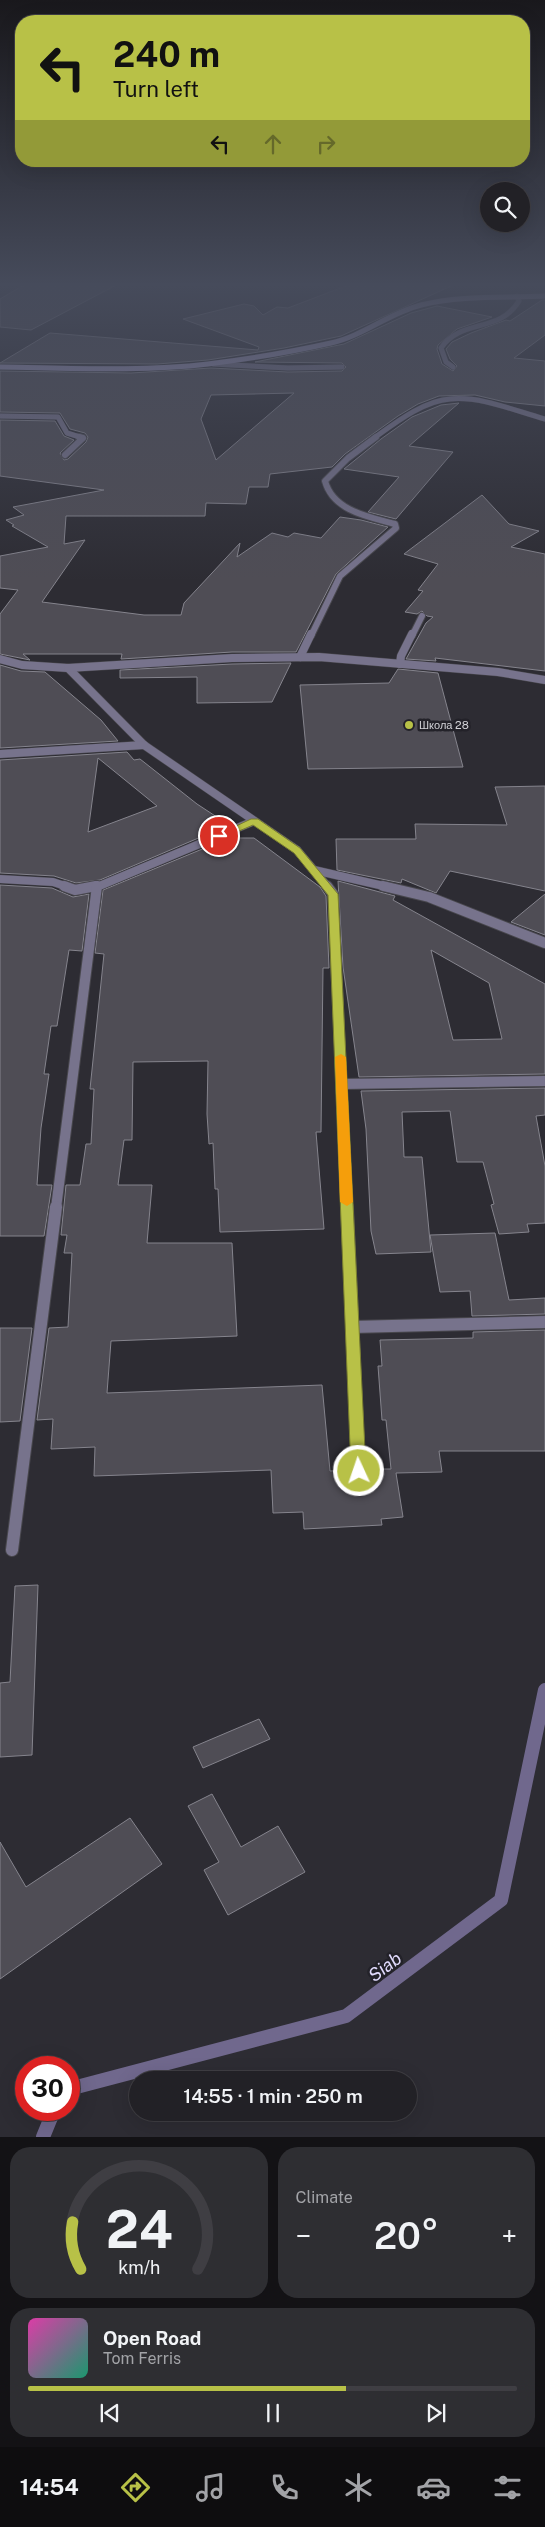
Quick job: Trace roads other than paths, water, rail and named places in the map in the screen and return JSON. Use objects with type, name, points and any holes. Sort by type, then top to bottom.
[{"type":"street","points":[[300,657],[340,576],[396,528],[395,524],[356,514],[328,492],[325,480],[332,471],[356,451],[387,430],[438,401],[450,399],[473,400],[545,420]]},
{"type":"street","points":[[0,416],[58,417],[67,433],[83,438],[65,455]]},
{"type":"street","points":[[400,664],[401,656],[422,616]]},
{"type":"street","points":[[0,658],[22,665],[68,668],[232,658],[300,657],[498,672],[545,680]]},
{"type":"street","points":[[68,668],[144,745],[297,850],[333,894],[359,1471]]},
{"type":"street","points":[[0,754],[144,745]]},
{"type":"street","points":[[0,879],[53,882],[75,890],[97,886],[254,821]]},
{"type":"street","points":[[314,870],[429,897],[545,943]]},
{"type":"street","points":[[12,1550],[97,886]]},
{"type":"street","points":[[342,1084],[545,1082]]},
{"type":"street","points":[[352,1327],[545,1322]]},
{"type":"waterway","name":"Siab","points":[[80,2086],[346,2016],[501,1900],[545,1690]]},
{"type":"waterway","name":"Siab","points":[[43,2137],[50,2121]]},
{"type":"place","name":"Школа 28","points":[[409,725]]}]
